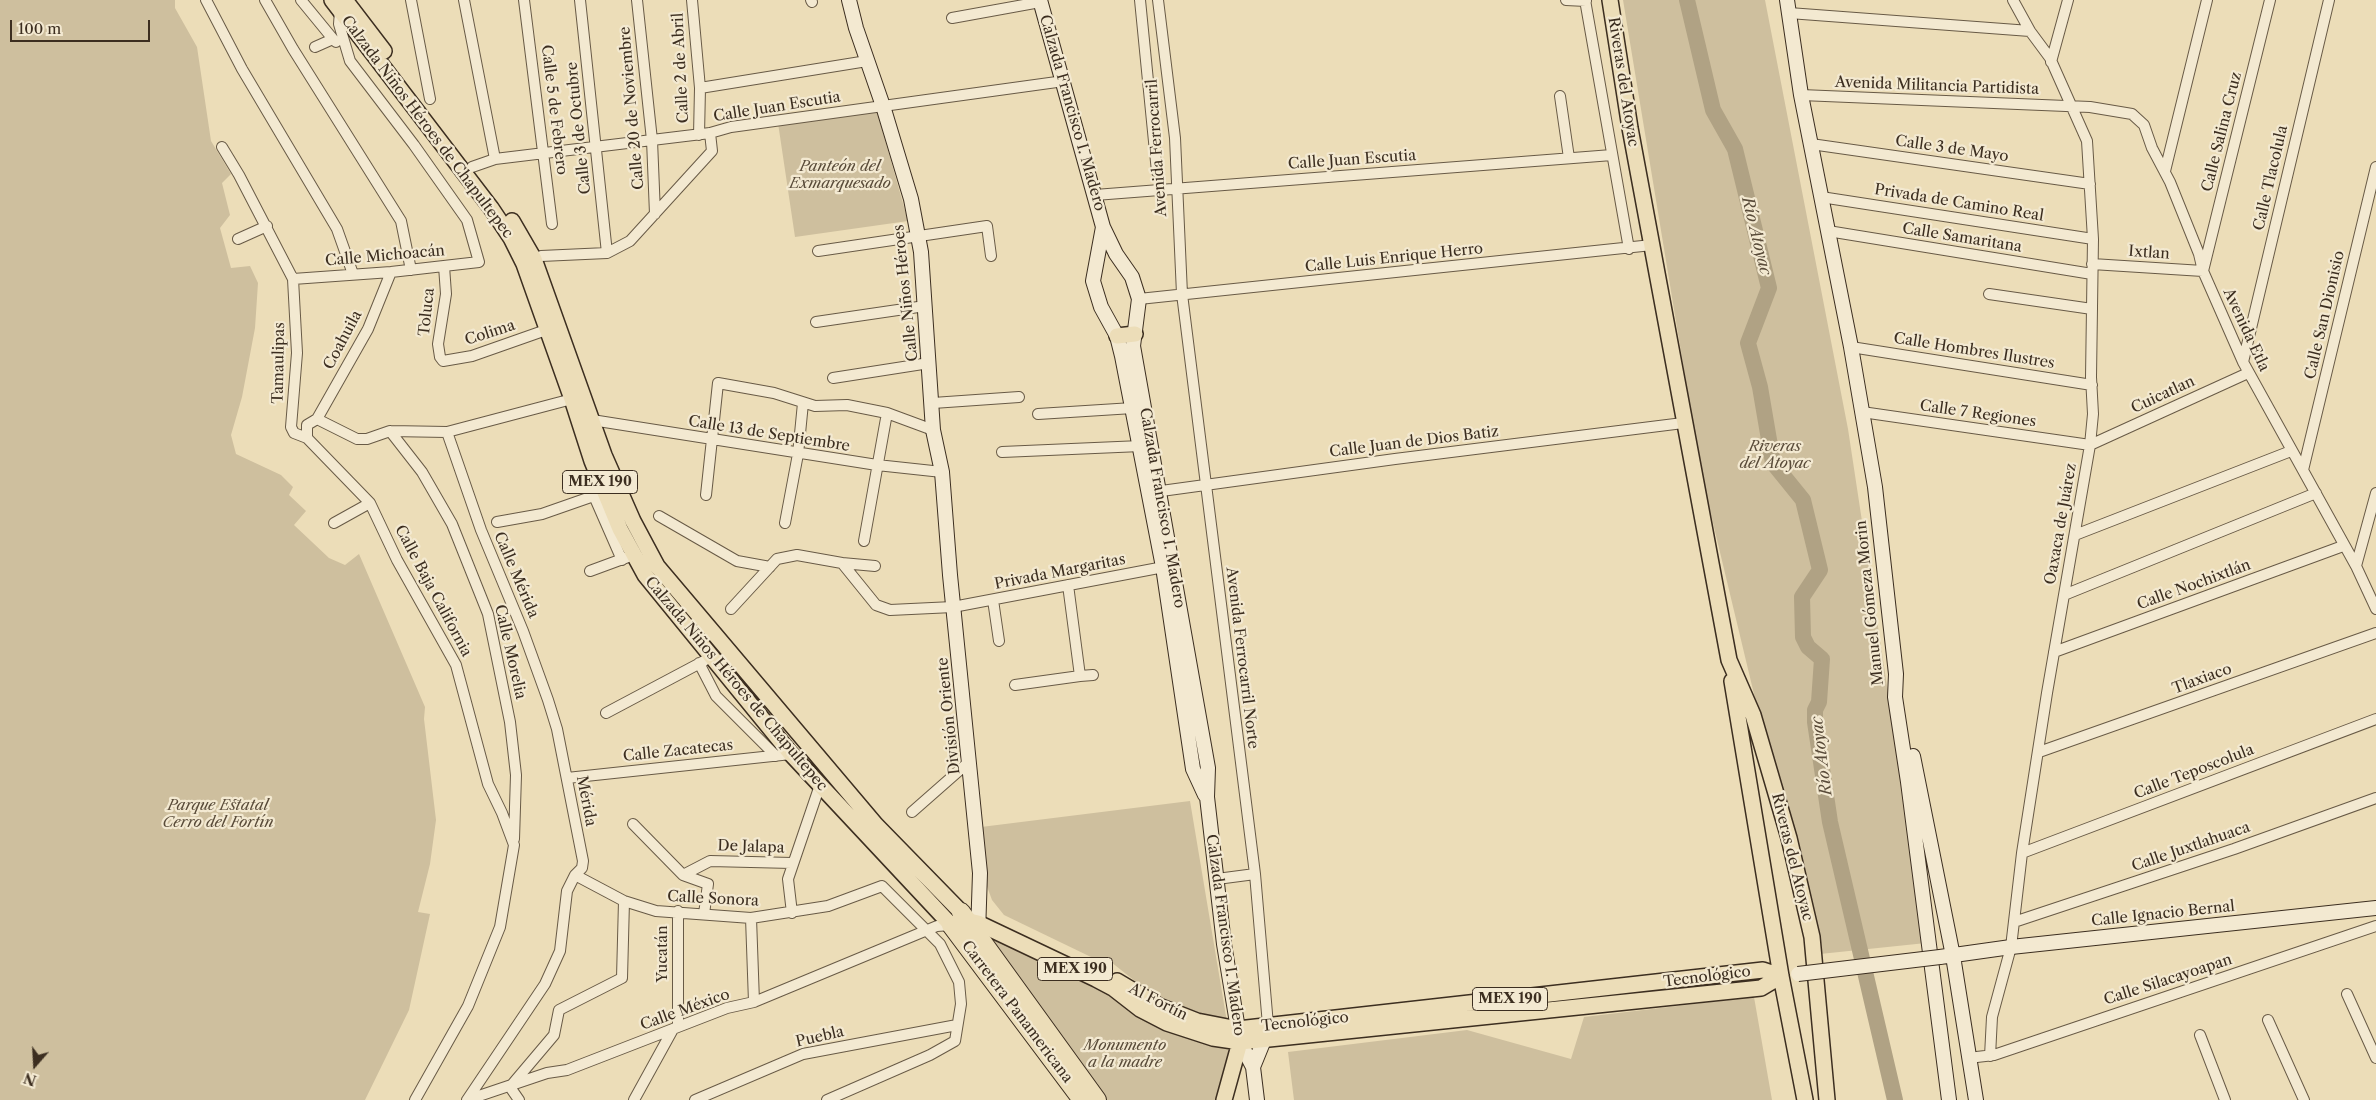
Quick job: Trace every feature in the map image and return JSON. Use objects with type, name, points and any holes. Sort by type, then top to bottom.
[{"type":"highway","name":"Carretera Panamericana","points":[[958,922],[976,957],[1082,1100]]},
{"type":"highway","name":"Carretera Panamericana","points":[[958,922],[1097,1100]]},
{"type":"main road","name":"Calle Niños Héroes","points":[[849,0],[856,28],[883,106],[911,198],[918,235],[925,306],[933,430],[942,472]]},
{"type":"main road","name":"Riveras del Atoyac","points":[[1610,0],[1630,128],[1683,423],[1729,660],[1753,715],[1789,838],[1812,937],[1827,1100]]},
{"type":"main road","name":"Calzada Francisco I. Madero","points":[[1040,1],[1064,81],[1103,227],[1116,254],[1132,277],[1139,299],[1133,346],[1154,492],[1168,567],[1193,769],[1207,798],[1239,1036],[1224,1100]]},
{"type":"main road","name":"Calzada Niños Héroes de Chapultepec","points":[[343,3],[472,167],[520,233],[534,259],[604,456],[633,521],[657,566],[958,922]]},
{"type":"main road","name":"Calzada Niños Héroes de Chapultepec","points":[[343,3],[511,238],[524,264],[572,399],[592,461],[599,494],[620,529],[628,557],[645,575],[705,660],[878,849],[958,922]]},
{"type":"main road","name":"Manuel Gómeza Morin","points":[[1788,6],[1801,96],[1851,347],[1875,487],[1896,674],[1895,697],[1934,974],[1949,1100]]},
{"type":"main road","name":"Calzada Francisco I. Madero","points":[[1103,227],[1093,281],[1101,307],[1117,336],[1141,446],[1154,492]]},
{"type":"main road","points":[[1117,336],[1135,334]]},
{"type":"main road","name":"División Oriente","points":[[942,472],[953,607],[980,873],[958,922],[976,957]]},
{"type":"main road","points":[[1729,660],[1781,976],[1805,1100]]},
{"type":"main road","points":[[1896,674],[1947,957],[1976,1100]]},
{"type":"main road","name":"Calle Ignacio Bernal","points":[[1947,957],[2011,947],[2376,908]]},
{"type":"main road","name":"Al Fortín","points":[[958,922],[1096,979],[1113,988],[1140,1009],[1167,1024],[1213,1038],[1239,1036]]},
{"type":"main road","name":"MEX 190","points":[[1781,976],[1947,957]]},
{"type":"main road","name":"Tecnológico","points":[[1423,1016],[1623,986],[1763,970],[1781,976]]},
{"type":"main road","name":"Tecnológico","points":[[1239,1036],[1423,1016],[1625,1002],[1761,988],[1781,976]]},
{"type":"main road","points":[[1623,986],[1625,1002]]},
{"type":"main road","points":[[1253,1067],[1266,1032]]},
{"type":"main road","points":[[1239,1036],[1253,1067],[1257,1100]]},
{"type":"street","points":[[206,0],[242,69],[337,229],[353,274]]},
{"type":"street","points":[[265,0],[293,49],[401,221],[411,270]]},
{"type":"street","points":[[301,0],[350,61]]},
{"type":"street","points":[[411,0],[430,99]]},
{"type":"street","points":[[464,0],[495,159]]},
{"type":"street","name":"Calle 5 de Febrero","points":[[524,0],[552,224]]},
{"type":"street","name":"Calle 3 de Octubre","points":[[580,0],[607,253]]},
{"type":"street","name":"Calle 20 de Noviembre","points":[[637,0],[652,140],[655,214]]},
{"type":"street","name":"Calle 2 de Abril","points":[[607,253],[630,241],[712,151],[705,134],[692,0]]},
{"type":"street","points":[[1140,0],[1157,172]]},
{"type":"street","name":"Avenida Ferrocarril","points":[[1158,0],[1175,138],[1182,294]]},
{"type":"street","points":[[1566,0],[1586,0],[1629,249]]},
{"type":"street","name":"Oaxaca de Juárez","points":[[1990,1056],[1992,1017],[2011,947],[2022,853],[2054,652],[2090,446],[2093,414],[2093,239],[2087,141],[2051,62],[2030,31],[2013,0]]},
{"type":"street","points":[[2051,62],[2068,0]]},
{"type":"street","points":[[2165,171],[2207,0]]},
{"type":"street","name":"Calle Salina Cruz","points":[[2203,271],[2270,0]]},
{"type":"street","name":"Calle Tlacolula","points":[[2243,362],[2329,0]]},
{"type":"street","points":[[952,18],[1040,1]]},
{"type":"street","points":[[343,3],[339,24],[350,61]]},
{"type":"street","points":[[1788,6],[2030,31]]},
{"type":"street","points":[[315,46],[333,39]]},
{"type":"street","name":"Calle Michoacán","points":[[293,279],[391,272],[479,262],[467,220],[414,145],[350,61]]},
{"type":"street","points":[[700,88],[867,62]]},
{"type":"street","name":"Calle Juan Escutia","points":[[472,167],[495,159],[705,134],[731,127],[1064,81]]},
{"type":"street","points":[[1560,96],[1569,158]]},
{"type":"street","name":"Avenida Militancia Partidista","points":[[1801,96],[2071,107]]},
{"type":"street","name":"Avenida Etla","points":[[2071,107],[2090,106],[2132,114],[2144,125],[2199,254],[2203,271],[2243,362],[2343,546],[2356,566],[2376,608]]},
{"type":"street","name":"Calle 3 de Mayo","points":[[1811,144],[2090,184]]},
{"type":"street","points":[[222,147],[267,226],[293,279]]},
{"type":"street","name":"Calle Juan Escutia","points":[[1095,195],[1612,155]]},
{"type":"street","name":"Calle San Dionisio","points":[[2303,470],[2376,168]]},
{"type":"street","name":"Privada de Camino Real","points":[[1821,196],[2093,239]]},
{"type":"street","points":[[238,239],[267,226]]},
{"type":"street","points":[[818,251],[987,226],[991,256]]},
{"type":"street","name":"Calle Samaritana","points":[[1828,232],[2092,269]]},
{"type":"street","name":"Calle Luis Enrique Herro","points":[[1139,299],[1629,249],[1652,245]]},
{"type":"street","points":[[534,259],[541,256],[607,253]]},
{"type":"street","name":"Toluca","points":[[442,361],[438,344],[446,294],[444,266]]},
{"type":"street","name":"Ixtlan","points":[[2092,269],[2203,271]]},
{"type":"street","name":"Coahuila","points":[[306,438],[307,425],[317,419],[368,329],[391,272]]},
{"type":"street","name":"Tamaulipas","points":[[293,279],[297,353],[291,427],[294,433],[306,438]]},
{"type":"street","name":"Avenida Ferrocarril Norte","points":[[1182,294],[1204,485],[1255,874],[1266,1032]]},
{"type":"street","points":[[1989,294],[2092,309]]},
{"type":"street","points":[[816,322],[925,306]]},
{"type":"street","name":"Colima","points":[[442,361],[472,356],[546,330]]},
{"type":"street","name":"Calle Hombres Ilustres","points":[[1851,347],[2092,385]]},
{"type":"street","points":[[833,378],[929,364]]},
{"type":"street","name":"Cuicatlan","points":[[2090,446],[2248,372]]},
{"type":"street","points":[[706,495],[718,383],[774,393],[815,406],[847,405],[887,413],[933,430]]},
{"type":"street","points":[[932,403],[1019,397]]},
{"type":"street","points":[[317,419],[357,439],[367,439],[390,431],[447,432],[572,399]]},
{"type":"street","points":[[786,523],[798,454],[803,403]]},
{"type":"street","points":[[1038,414],[1133,408]]},
{"type":"street","name":"Calle 7 Regiones","points":[[1862,412],[2090,446]]},
{"type":"street","points":[[864,541],[887,413]]},
{"type":"street","name":"Calle 13 de Septiembre","points":[[592,420],[798,454],[942,472]]},
{"type":"street","name":"Calle Juan de Dios Batiz","points":[[1154,492],[1683,423]]},
{"type":"street","name":"Calle Morelia","points":[[390,431],[422,472],[452,524],[488,614],[510,722],[515,766],[514,845]]},
{"type":"street","name":"Calle Mérida","points":[[447,432],[481,530],[523,631],[557,729]]},
{"type":"street","name":"Calle Baja California","points":[[306,438],[370,503],[397,560],[456,665],[488,784],[502,813],[514,845]]},
{"type":"street","points":[[1002,452],[1141,446]]},
{"type":"street","points":[[2075,535],[2291,451]]},
{"type":"street","points":[[2356,566],[2376,493]]},
{"type":"street","points":[[497,522],[542,514],[599,494]]},
{"type":"street","points":[[2064,595],[2316,494]]},
{"type":"street","points":[[334,523],[370,503]]},
{"type":"street","points":[[659,516],[737,561],[770,567]]},
{"type":"street","name":"Calle Nochixtlán","points":[[2054,652],[2343,546]]},
{"type":"street","points":[[731,609],[777,558],[797,554],[842,563],[875,566]]},
{"type":"street","points":[[590,571],[628,557]]},
{"type":"street","name":"Privada Margaritas","points":[[842,563],[876,605],[890,610],[953,607],[1168,567]]},
{"type":"street","points":[[1068,585],[1080,676]]},
{"type":"street","points":[[993,600],[999,641]]},
{"type":"street","name":"Tlaxiaco","points":[[2038,752],[2376,633]]},
{"type":"street","points":[[606,713],[705,660],[716,696],[776,756]]},
{"type":"street","points":[[1015,685],[1093,675]]},
{"type":"street","name":"Calle Teposcolula","points":[[2022,853],[2376,718]]},
{"type":"street","name":"Mérida","points":[[467,1100],[545,984],[560,951],[567,891],[575,875],[582,868],[583,861],[557,729]]},
{"type":"street","name":"Calle Zacatecas","points":[[567,778],[791,754]]},
{"type":"street","points":[[912,812],[970,761]]},
{"type":"street","points":[[792,913],[788,879],[820,785]]},
{"type":"street","name":"Calle Juxtlahuaca","points":[[2014,922],[2225,852],[2376,798]]},
{"type":"street","points":[[633,824],[683,875],[708,884],[704,914]]},
{"type":"street","points":[[415,1100],[468,1006],[500,927],[514,845]]},
{"type":"street","name":"De Jalapa","points":[[683,875],[710,861],[792,864]]},
{"type":"street","points":[[1217,880],[1255,874]]},
{"type":"street","name":"Calle Sonora","points":[[575,875],[624,901],[656,910],[751,918],[828,906],[882,886],[958,922]]},
{"type":"street","points":[[519,1100],[510,1087],[554,1035],[559,1010],[622,978],[624,901]]},
{"type":"street","name":"Yucatán","points":[[675,1028],[678,911]]},
{"type":"street","points":[[751,918],[754,1002]]},
{"type":"street","points":[[827,1100],[930,1055],[955,1041],[961,1004],[959,982],[940,944],[958,922]]},
{"type":"street","name":"Calle México","points":[[467,1100],[547,1074],[566,1070],[727,1008],[754,1002],[958,922]]},
{"type":"street","name":"Calle Silacayoapan","points":[[1968,1058],[1990,1056],[2376,926]]},
{"type":"street","points":[[2347,994],[2376,1058]]},
{"type":"street","points":[[2268,1020],[2304,1100]]},
{"type":"street","name":"Puebla","points":[[695,1100],[803,1054],[957,1025]]},
{"type":"street","points":[[634,1100],[675,1028]]},
{"type":"street","points":[[2200,1035],[2225,1100]]},
{"type":"green space","name":"Parque Estatal Cerro del Fortín","points":[[0,0],[175,0],[175,8],[197,47],[211,141],[231,174],[222,183],[230,215],[220,228],[231,268],[250,266],[258,283],[255,328],[242,397],[231,435],[236,454],[281,475],[293,487],[289,495],[306,511],[294,525],[329,558],[345,565],[359,554],[425,707],[424,719],[436,820],[430,864],[418,912],[430,914],[409,1010],[365,1100],[0,1100]]},
{"type":"green space","name":"Riveras del Atoyac","points":[[1623,0],[1765,0],[1848,429],[1926,943],[1820,954],[1759,715],[1701,473]]},
{"type":"green space","name":"Panteón del Exmarquesado","points":[[876,108],[908,221],[795,237],[778,123]]},
{"type":"green space","points":[[1190,801],[1227,1022],[1196,1019],[1160,1001],[1111,962],[1091,957],[1004,915],[992,900],[985,881],[981,827]]},
{"type":"green space","name":"Monumento a la madre","points":[[985,933],[1096,981],[1177,1035],[1229,1049],[1218,1100],[1100,1100]]},
{"type":"green space","points":[[1754,997],[1772,1100],[1294,1100],[1288,1052],[1467,1030],[1571,1059],[1584,1017]]},
{"type":"waterway","name":"Río Atoyac","points":[[1687,0],[1713,110],[1735,149],[1769,288],[1748,343],[1760,387],[1773,463],[1803,500],[1820,570],[1802,597],[1803,637],[1808,647],[1822,659],[1819,702],[1815,710],[1815,722],[1830,822],[1895,1100]]}]
